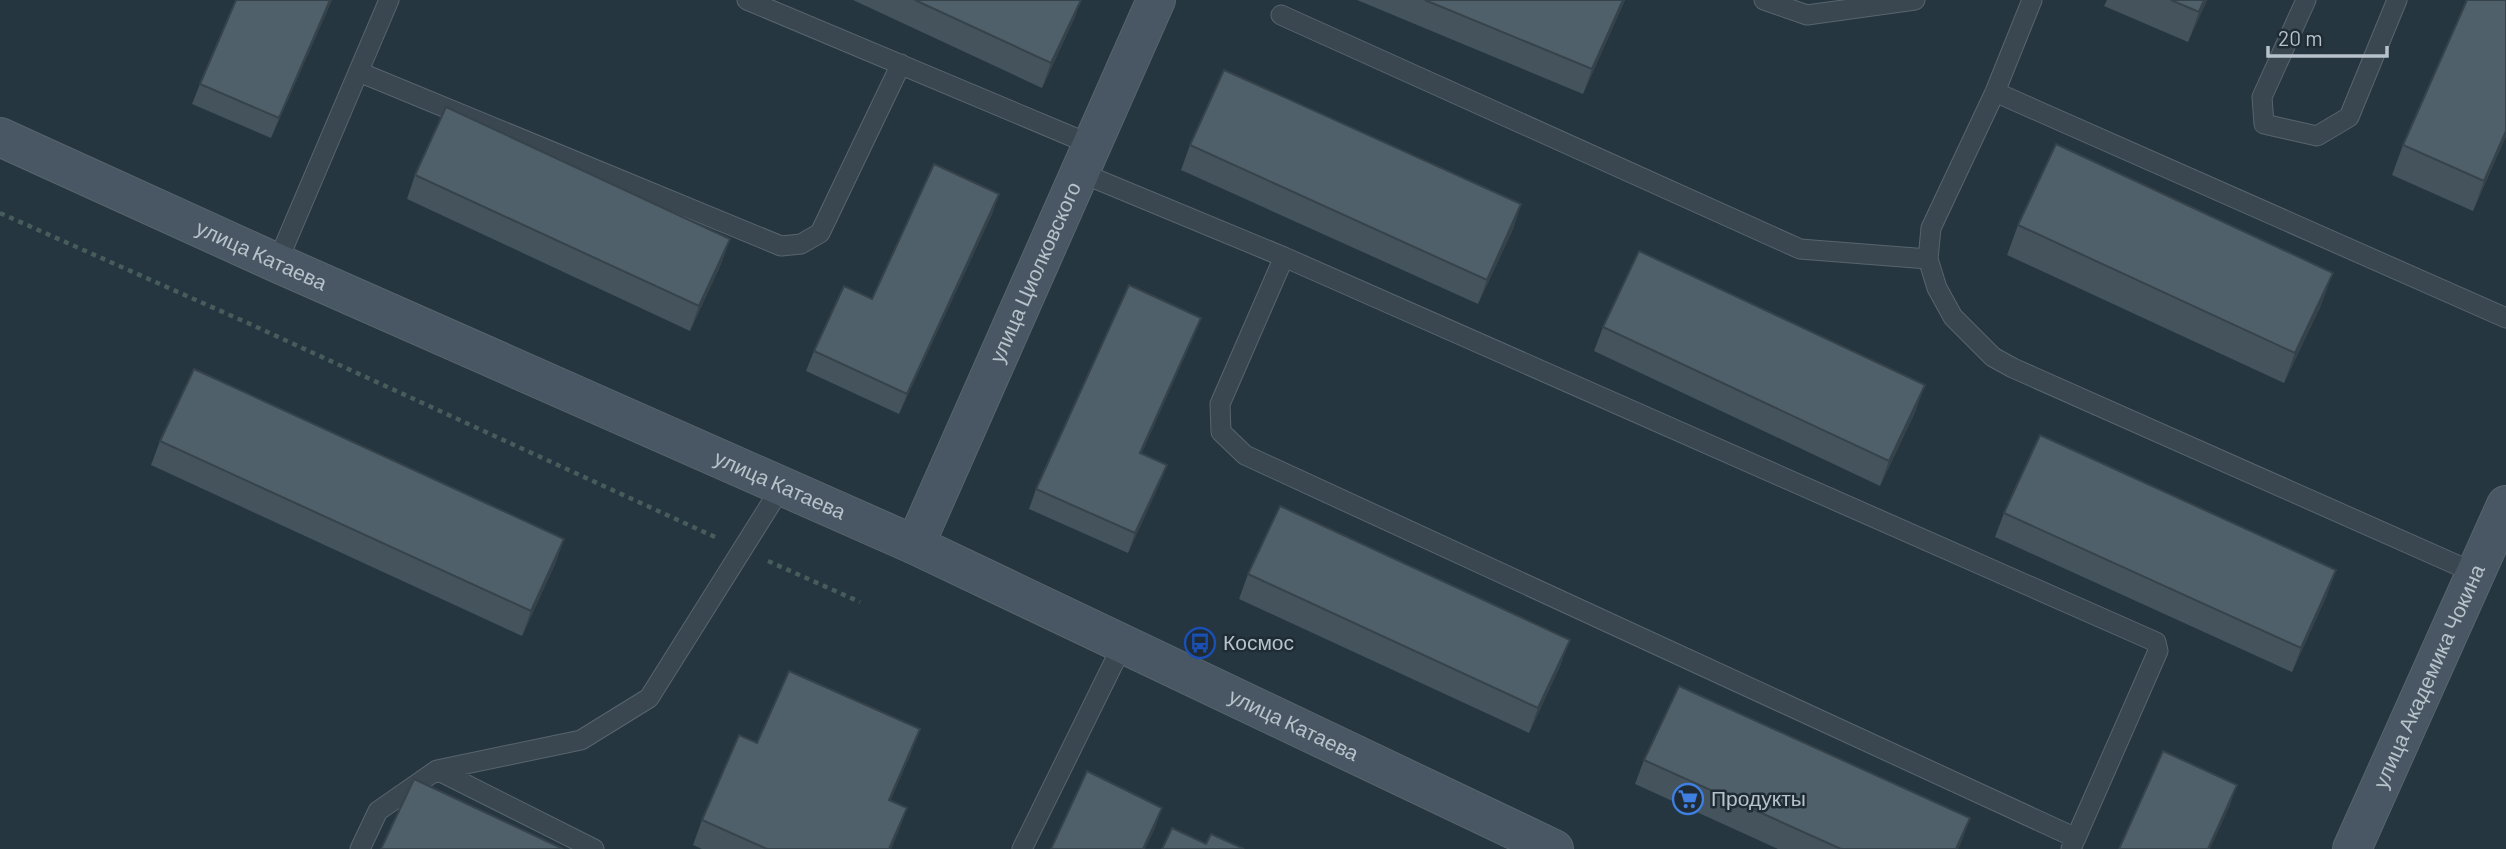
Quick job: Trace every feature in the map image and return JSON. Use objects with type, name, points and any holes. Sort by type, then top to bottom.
[{"type":"street","name":"улица Циолковского","points":[[915,545],[1156,0]]},
{"type":"street","name":"улица Катаева","points":[[0,137],[277,263],[915,545],[1554,849]]},
{"type":"street","name":"улица Академика Чокина","points":[[2351,849],[2489,562],[2506,505]]},
{"type":"lane","points":[[277,263],[389,0]]},
{"type":"lane","points":[[747,0],[901,64],[1284,257],[2155,642],[2158,651],[2073,843],[1245,455],[1222,432],[1220,404],[1284,257]]},
{"type":"lane","points":[[1764,0],[1807,15],[1915,0]]},
{"type":"lane","points":[[2032,0],[1994,92],[1931,228],[1928,259],[1937,288],[1953,317],[1993,357],[2489,562]]},
{"type":"lane","points":[[2306,0],[2262,97],[2264,124],[2317,136],[2349,117],[2397,0]]},
{"type":"lane","points":[[1281,16],[1800,250],[1928,259]]},
{"type":"lane","points":[[359,72],[781,246],[801,244],[820,233],[901,64]]},
{"type":"lane","points":[[1994,92],[2506,318]]},
{"type":"lane","points":[[360,849],[377,811],[437,770],[581,740],[649,698],[782,486]]},
{"type":"lane","points":[[1021,849],[1123,644]]},
{"type":"lane","points":[[437,770],[594,849]]},
{"type":"path","points":[[0,213],[860,602]]},
{"type":"building","points":[[236,0],[330,0],[279,118],[200,84]]},
{"type":"building","points":[[915,0],[1081,0],[1051,63]]},
{"type":"building","points":[[1425,0],[1623,0],[1592,69]]},
{"type":"building","points":[[2171,0],[2204,0],[2199,12]]},
{"type":"building","points":[[2467,0],[2506,0],[2506,131],[2484,181],[2403,145]]},
{"type":"building","points":[[1224,70],[1521,204],[1487,280],[1190,145]]},
{"type":"building","points":[[446,107],[730,239],[699,306],[415,175]]},
{"type":"building","points":[[2056,144],[2333,273],[2295,353],[2018,225]]},
{"type":"building","points":[[934,164],[999,194],[907,394],[814,351],[844,286],[872,299]]},
{"type":"building","points":[[1639,251],[1925,385],[1889,461],[1603,327]]},
{"type":"building","points":[[1129,285],[1201,318],[1140,453],[1167,465],[1135,533],[1036,489]]},
{"type":"building","points":[[194,369],[564,539],[531,611],[160,441]]},
{"type":"building","points":[[2040,435],[2336,570],[2301,648],[2004,513]]},
{"type":"building","points":[[1280,506],[1570,640],[1538,708],[1248,574]]},
{"type":"building","points":[[789,671],[920,729],[889,800],[907,808],[889,849],[767,849],[702,820],[739,735],[757,743]]},
{"type":"building","points":[[1679,686],[1970,818],[1956,849],[1841,849],[1644,760]]},
{"type":"building","points":[[2163,751],[2237,785],[2208,849],[2119,849]]},
{"type":"building","points":[[1087,771],[1162,808],[1143,849],[1051,849]]},
{"type":"building","points":[[414,779],[563,849],[381,849]]},
{"type":"building","points":[[1172,828],[1206,844],[1211,834],[1244,849],[1162,849]]},
{"type":"place","name":"Космос","points":[[1200,643]]},
{"type":"place","name":"Продукты","points":[[1688,799]]}]
